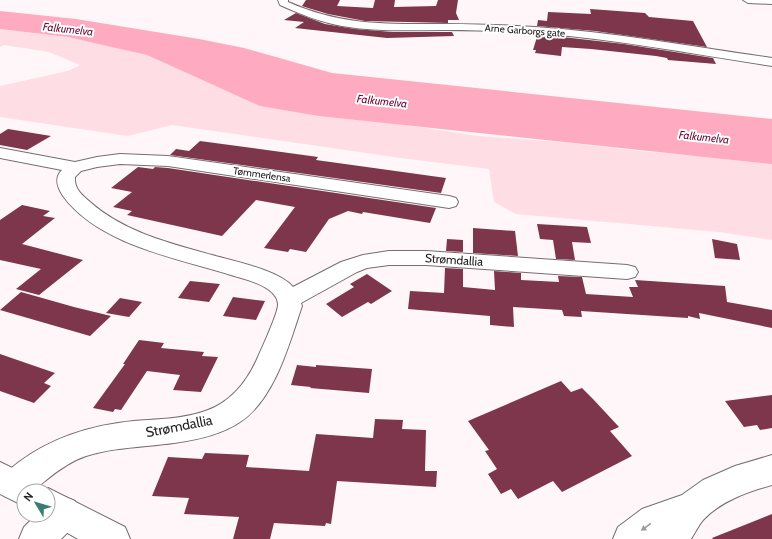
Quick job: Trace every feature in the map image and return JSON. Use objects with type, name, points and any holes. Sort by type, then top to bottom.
[{"type":"street","name":"Arne Garborgs gate","points":[[283,0],[283,3],[313,17],[347,25],[382,28],[488,28],[565,33],[772,59]]},
{"type":"street","points":[[748,0],[772,1]]},
{"type":"street","name":"Tømmerlensa","points":[[0,153],[75,167],[99,162],[124,160],[172,161],[449,202]]},
{"type":"street","points":[[75,167],[66,176],[66,186],[80,203],[101,222],[121,232],[156,245],[260,277],[281,287],[289,303]]},
{"type":"street","name":"Strømdallia","points":[[13,485],[55,456],[76,446],[97,439],[200,425],[219,419],[233,411],[243,402],[261,377],[270,360],[289,303],[349,267],[363,262],[389,258],[426,258],[627,272]]},
{"type":"street","points":[[630,539],[654,521],[691,509],[715,491],[746,477],[772,470]]},
{"type":"street","points":[[671,539],[691,509]]},
{"type":"street","points":[[56,510],[113,539]]},
{"type":"street","points":[[36,539],[46,523]]},
{"type":"shaded area","points":[[0,29],[68,37],[147,55],[218,87],[331,114],[478,136],[561,142],[649,152],[772,161],[772,240],[719,232],[516,214],[494,202],[489,169],[401,158],[172,125],[128,136],[0,117],[0,86],[68,71],[80,65],[49,52],[4,45],[0,47]]},
{"type":"water","name":"Falkumelva","points":[[0,11],[76,19],[199,39],[244,48],[332,73],[772,119],[772,164],[319,116],[260,106],[147,55],[68,37],[0,29]]},
{"type":"building","points":[[306,0],[340,0],[337,6],[373,8],[375,0],[395,0],[394,7],[436,6],[438,0],[458,0],[456,13],[459,20],[448,20],[448,23],[365,21],[328,14],[302,6]]},
{"type":"building","points":[[590,9],[645,13],[649,17],[693,21],[707,47],[595,31],[537,26],[538,20],[547,21],[548,12],[591,14]]},
{"type":"building","points":[[296,13],[325,24],[355,29],[393,32],[452,32],[454,36],[387,38],[295,28],[304,22],[284,20]]},
{"type":"building","points":[[536,34],[624,44],[713,58],[716,64],[668,60],[667,58],[656,56],[562,47],[561,56],[535,53],[536,50],[533,50],[537,37],[535,37]]},
{"type":"building","points":[[8,129],[51,136],[27,150],[0,145],[0,134]]},
{"type":"building","points":[[200,141],[318,157],[316,160],[446,178],[441,193],[170,155],[176,149],[189,151]]},
{"type":"building","points":[[138,167],[153,169],[155,167],[168,168],[436,208],[430,223],[348,211],[329,219],[306,252],[290,249],[288,252],[264,248],[295,207],[256,200],[222,236],[127,215],[132,211],[113,207],[132,192],[111,188]]},
{"type":"building","points":[[22,205],[50,211],[43,216],[55,218],[22,244],[83,260],[39,295],[16,289],[41,269],[0,260],[0,220]]},
{"type":"building","points":[[537,224],[587,227],[591,243],[572,242],[575,260],[556,259],[553,240],[540,239]]},
{"type":"building","points":[[473,228],[515,231],[518,256],[473,253]]},
{"type":"building","points":[[447,239],[463,240],[463,252],[446,251]]},
{"type":"building","points":[[712,239],[737,244],[740,260],[715,258]]},
{"type":"building","points":[[445,268],[463,269],[463,287],[495,290],[494,271],[521,273],[521,280],[559,282],[558,276],[582,277],[586,294],[633,297],[629,287],[638,287],[635,280],[725,286],[727,302],[772,310],[772,328],[699,313],[700,319],[688,316],[688,318],[581,311],[582,317],[564,316],[562,310],[513,307],[514,327],[490,325],[490,316],[408,309],[410,291],[444,293]]},
{"type":"building","points":[[367,274],[392,291],[371,304],[368,302],[342,317],[326,304],[354,287],[350,284]]},
{"type":"building","points":[[190,281],[220,284],[209,302],[178,298]]},
{"type":"building","points":[[21,292],[111,316],[90,336],[0,310]]},
{"type":"building","points":[[233,297],[265,301],[256,320],[223,316]]},
{"type":"building","points":[[120,298],[142,302],[129,317],[106,313]]},
{"type":"building","points":[[139,340],[164,343],[161,348],[204,352],[202,356],[218,357],[201,392],[173,390],[180,375],[147,371],[121,410],[115,409],[113,412],[93,408],[125,364],[123,364]]},
{"type":"building","points":[[0,354],[55,373],[44,383],[51,386],[34,403],[0,391]]},
{"type":"building","points":[[297,365],[372,369],[369,393],[291,385]]},
{"type":"building","points":[[561,381],[571,392],[582,388],[593,399],[619,427],[610,431],[632,456],[562,492],[553,481],[518,499],[511,489],[501,494],[488,474],[497,469],[485,451],[489,450],[468,421]]},
{"type":"building","points":[[772,395],[772,428],[760,430],[757,425],[744,427],[725,401]]},
{"type":"building","points":[[375,419],[403,420],[402,429],[426,430],[425,471],[437,471],[436,487],[337,481],[331,524],[326,523],[325,526],[274,523],[270,539],[233,539],[239,517],[184,514],[189,498],[152,496],[168,457],[202,459],[205,453],[249,455],[246,467],[309,471],[316,434],[373,438]]},
{"type":"building","points":[[772,514],[772,539],[712,538]]}]
